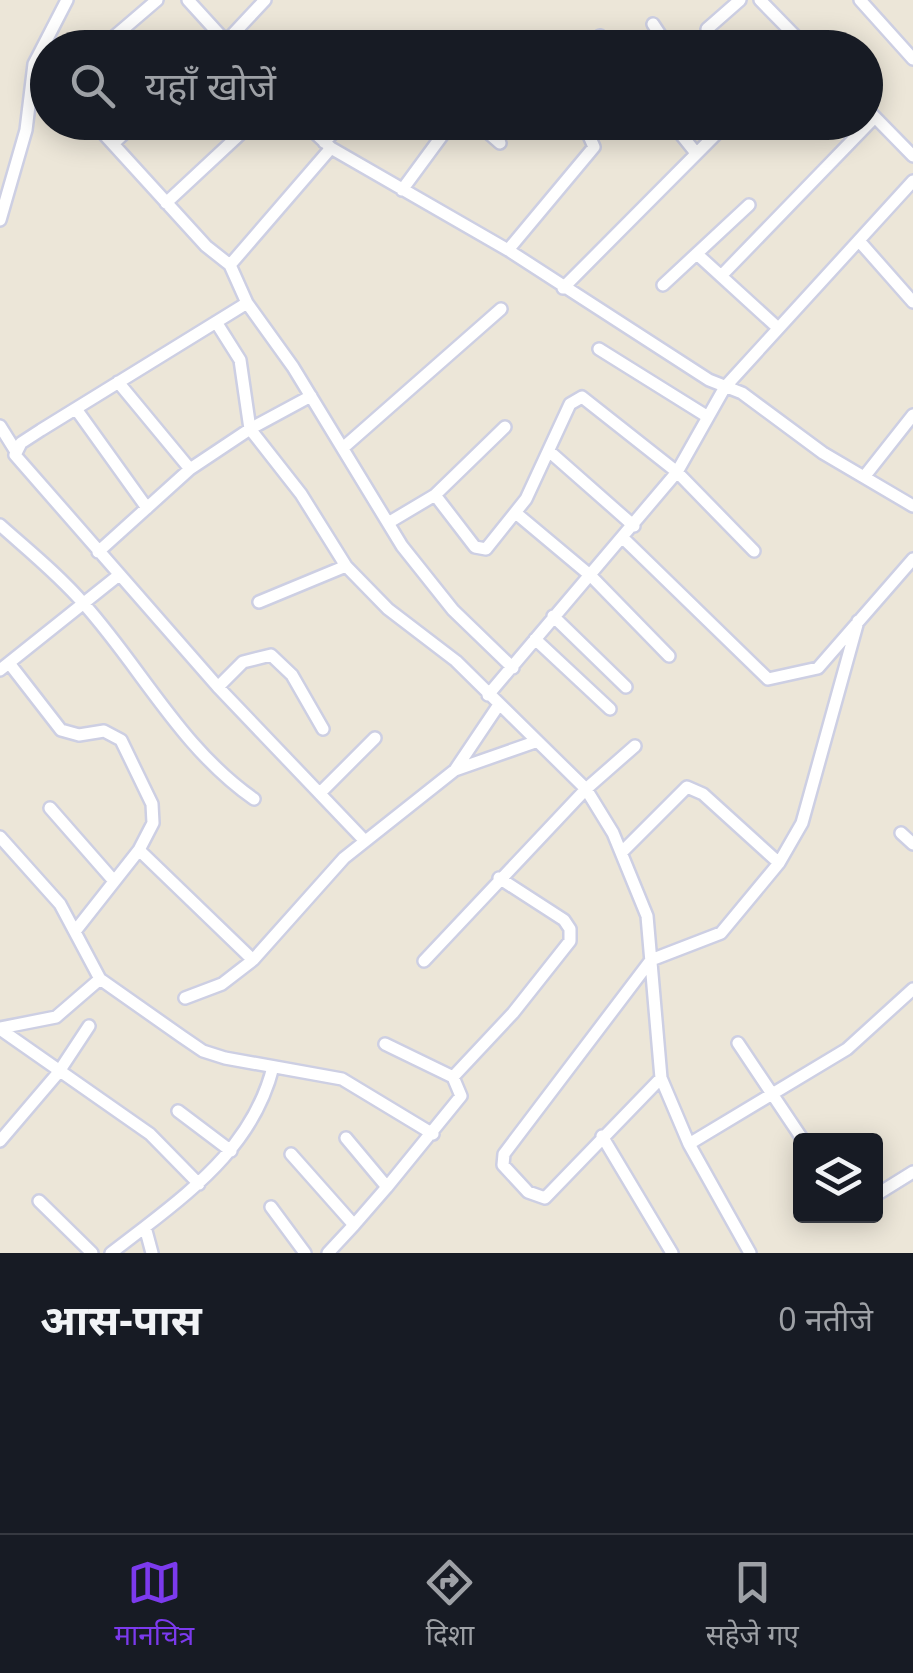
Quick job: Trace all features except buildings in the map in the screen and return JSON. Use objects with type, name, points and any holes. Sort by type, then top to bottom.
[{"type":"street","points":[[52,30],[67,0]]},
{"type":"street","points":[[123,30],[157,0]]},
{"type":"street","points":[[188,0],[213,30]]},
{"type":"street","points":[[240,30],[265,0]]},
{"type":"street","points":[[708,29],[740,0]]},
{"type":"street","points":[[760,0],[789,30]]},
{"type":"street","points":[[860,0],[913,59]]},
{"type":"street","points":[[654,24],[658,30]]},
{"type":"street","points":[[0,220],[26,130],[30,97]]},
{"type":"street","points":[[883,126],[913,156]]},
{"type":"street","points":[[111,140],[166,203],[230,266],[247,302],[311,396],[388,524],[434,589],[513,668]]},
{"type":"street","points":[[114,143],[117,140]]},
{"type":"street","points":[[166,203],[234,140]]},
{"type":"street","points":[[323,140],[725,387],[742,393],[864,478],[912,506]]},
{"type":"street","points":[[230,266],[331,140]]},
{"type":"street","points":[[402,190],[439,140]]},
{"type":"street","points":[[497,140],[500,143]]},
{"type":"street","points":[[508,250],[594,147],[591,140]]},
{"type":"street","points":[[686,140],[696,152]]},
{"type":"street","points":[[564,288],[708,140]]},
{"type":"street","points":[[721,276],[845,140]]},
{"type":"street","points":[[488,696],[677,472],[725,387],[913,181]]},
{"type":"street","points":[[663,285],[748,205]]},
{"type":"street","points":[[860,242],[913,302]]},
{"type":"street","points":[[698,255],[778,328]]},
{"type":"street","points":[[16,450],[247,302]]},
{"type":"street","points":[[344,448],[501,308]]},
{"type":"street","points":[[216,322],[238,354],[250,430],[301,494],[346,566],[388,609],[434,641],[586,789],[623,851],[647,916],[661,1078],[689,1144],[750,1253]]},
{"type":"street","points":[[599,349],[708,417]]},
{"type":"street","points":[[118,382],[190,469]]},
{"type":"street","points":[[98,552],[190,469],[311,396]]},
{"type":"street","points":[[435,495],[480,550],[498,538],[517,514],[570,404],[582,398],[677,472],[754,551]]},
{"type":"street","points":[[76,408],[147,508]]},
{"type":"street","points":[[864,478],[913,415]]},
{"type":"street","points":[[0,426],[22,467],[218,687],[366,841]]},
{"type":"street","points":[[388,524],[435,495],[505,427]]},
{"type":"street","points":[[550,452],[634,526]]},
{"type":"street","points":[[517,514],[591,576],[669,656]]},
{"type":"street","points":[[0,525],[84,603],[176,726],[226,780],[254,800]]},
{"type":"street","points":[[623,538],[768,679],[818,668],[913,559]]},
{"type":"street","points":[[259,602],[346,566]]},
{"type":"street","points":[[76,930],[139,850],[153,823],[152,804],[121,740],[104,731],[79,735],[61,730],[4,666],[119,574]]},
{"type":"street","points":[[553,616],[626,687]]},
{"type":"street","points":[[661,1078],[545,1198],[528,1192],[503,1166],[504,1154],[650,960],[721,933],[779,863],[802,823],[858,621]]},
{"type":"street","points":[[535,639],[610,709]]},
{"type":"street","points":[[218,687],[243,662],[271,655],[292,675],[323,729]]},
{"type":"street","points":[[186,998],[222,984],[252,960],[320,881],[456,770],[498,706]]},
{"type":"street","points":[[321,792],[375,738]]},
{"type":"street","points":[[456,770],[535,742]]},
{"type":"street","points":[[424,961],[586,789],[635,746]]},
{"type":"street","points":[[623,851],[687,787],[703,794],[779,863]]},
{"type":"street","points":[[50,808],[114,881]]},
{"type":"street","points":[[901,833],[913,844]]},
{"type":"street","points":[[0,837],[60,904],[100,979],[204,1052],[342,1080],[433,1134]]},
{"type":"street","points":[[139,850],[252,960]]},
{"type":"street","points":[[452,1078],[513,1013],[570,941],[570,930],[564,920],[499,878]]},
{"type":"street","points":[[0,1028],[56,1018],[100,979]]},
{"type":"street","points":[[689,1144],[846,1049],[913,989]]},
{"type":"street","points":[[0,1141],[58,1073],[89,1026]]},
{"type":"street","points":[[0,1028],[58,1073],[150,1134],[199,1184]]},
{"type":"street","points":[[738,1043],[799,1133]]},
{"type":"street","points":[[328,1253],[433,1134],[461,1096],[452,1078],[384,1044]]},
{"type":"street","points":[[111,1253],[199,1184],[231,1151],[260,1112],[274,1067]]},
{"type":"street","points":[[178,1111],[231,1151]]},
{"type":"street","points":[[602,1136],[672,1253]]},
{"type":"street","points":[[346,1138],[387,1187]]},
{"type":"street","points":[[291,1154],[354,1225]]},
{"type":"street","points":[[883,1190],[913,1171]]},
{"type":"street","points":[[39,1201],[92,1253]]},
{"type":"street","points":[[271,1207],[305,1253]]},
{"type":"street","points":[[145,1228],[152,1253]]}]
